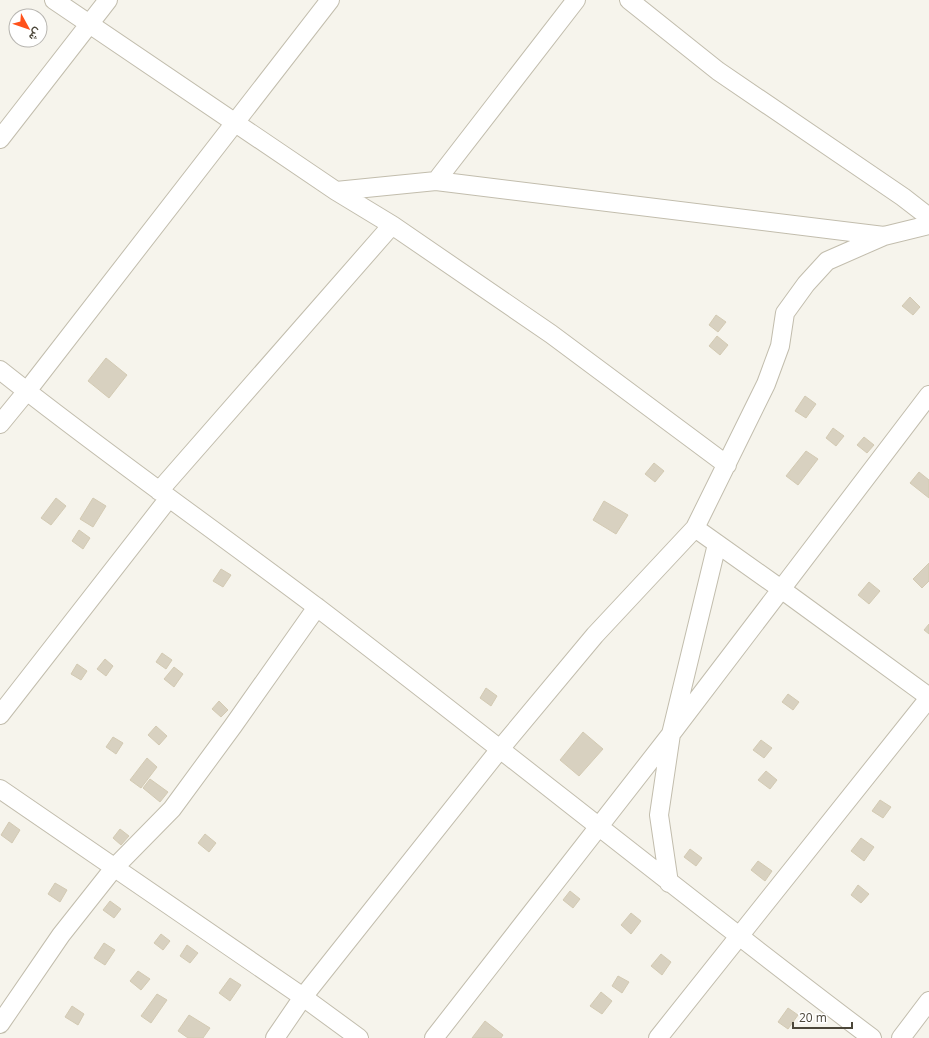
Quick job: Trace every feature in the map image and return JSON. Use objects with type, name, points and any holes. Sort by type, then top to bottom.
[{"type":"street","points":[[54,0],[235,121],[336,191],[392,225],[551,334],[727,465]]},
{"type":"street","points":[[0,139],[108,0]]},
{"type":"street","points":[[0,424],[330,0]]},
{"type":"street","points":[[436,182],[576,0]]},
{"type":"street","points":[[629,0],[718,71],[903,197],[929,217]]},
{"type":"street","points":[[336,191],[436,182],[884,236]]},
{"type":"street","points":[[0,715],[164,494],[392,225]]},
{"type":"street","points":[[275,1038],[303,997],[500,748],[595,635],[695,528],[766,384],[780,346],[785,313],[806,284],[827,261],[884,236],[929,225]]},
{"type":"street","points":[[0,370],[316,607],[500,748],[597,827],[739,938],[872,1038]]},
{"type":"street","points":[[434,1038],[670,734],[929,395]]},
{"type":"street","points":[[658,1038],[929,698],[695,528]]},
{"type":"street","points":[[669,883],[659,815],[670,734],[717,544]]},
{"type":"street","points":[[0,1024],[62,935],[114,868],[172,809],[233,726],[316,607]]},
{"type":"street","points":[[0,789],[303,997],[359,1038]]},
{"type":"street","points":[[901,1038],[929,1002]]},
{"type":"building","points":[[910,297],[920,307],[913,315],[902,306]]},
{"type":"building","points":[[716,315],[726,322],[718,332],[709,325]]},
{"type":"building","points":[[717,336],[728,345],[720,355],[709,346]]},
{"type":"building","points":[[106,358],[127,375],[109,398],[88,381]]},
{"type":"building","points":[[805,396],[816,404],[806,418],[795,411]]},
{"type":"building","points":[[833,428],[844,436],[836,446],[826,438]]},
{"type":"building","points":[[864,437],[874,445],[867,453],[857,445]]},
{"type":"building","points":[[806,451],[818,459],[798,485],[786,476]]},
{"type":"building","points":[[654,463],[664,471],[655,482],[645,474]]},
{"type":"building","points":[[919,472],[929,480],[929,498],[910,483]]},
{"type":"building","points":[[56,498],[66,506],[51,525],[41,518]]},
{"type":"building","points":[[93,498],[106,506],[93,527],[80,519]]},
{"type":"building","points":[[604,501],[628,515],[616,534],[593,520]]},
{"type":"building","points":[[79,530],[90,538],[83,549],[72,541]]},
{"type":"building","points":[[929,563],[929,581],[922,588],[913,579]]},
{"type":"building","points":[[221,569],[231,575],[223,587],[213,581]]},
{"type":"building","points":[[869,582],[880,591],[869,604],[858,595]]},
{"type":"building","points":[[929,624],[929,634],[924,630]]},
{"type":"building","points":[[162,653],[172,660],[166,669],[156,662]]},
{"type":"building","points":[[105,659],[113,666],[106,676],[97,669]]},
{"type":"building","points":[[77,664],[87,671],[81,680],[71,674]]},
{"type":"building","points":[[174,667],[183,674],[174,687],[164,679]]},
{"type":"building","points":[[486,688],[497,696],[491,706],[480,698]]},
{"type":"building","points":[[788,694],[799,702],[793,710],[782,702]]},
{"type":"building","points":[[219,701],[228,710],[221,717],[212,709]]},
{"type":"building","points":[[156,726],[167,736],[159,745],[148,735]]},
{"type":"building","points":[[583,732],[603,749],[579,776],[560,760]]},
{"type":"building","points":[[113,737],[123,743],[116,754],[106,747]]},
{"type":"building","points":[[761,740],[772,748],[764,758],[753,750]]},
{"type":"building","points":[[147,758],[157,767],[141,788],[130,780]]},
{"type":"building","points":[[766,771],[777,780],[770,789],[758,780]]},
{"type":"building","points":[[150,779],[168,792],[160,802],[143,788]]},
{"type":"building","points":[[880,800],[891,807],[883,818],[872,811]]},
{"type":"building","points":[[9,822],[20,830],[12,843],[1,835]]},
{"type":"building","points":[[120,829],[129,836],[121,845],[113,838]]},
{"type":"building","points":[[205,834],[216,843],[209,852],[198,843]]},
{"type":"building","points":[[861,838],[874,847],[864,861],[851,851]]},
{"type":"building","points":[[690,849],[702,858],[696,866],[684,857]]},
{"type":"building","points":[[758,861],[772,871],[765,881],[751,870]]},
{"type":"building","points":[[55,883],[67,890],[60,902],[48,894]]},
{"type":"building","points":[[858,885],[869,894],[861,903],[851,895]]},
{"type":"building","points":[[570,891],[580,899],[573,908],[563,900]]},
{"type":"building","points":[[110,901],[121,909],[114,918],[103,910]]},
{"type":"building","points":[[631,913],[641,921],[631,934],[621,925]]},
{"type":"building","points":[[161,934],[170,941],[163,950],[154,943]]},
{"type":"building","points":[[104,943],[115,950],[105,965],[94,958]]},
{"type":"building","points":[[187,945],[198,953],[190,963],[180,956]]},
{"type":"building","points":[[661,954],[671,962],[662,975],[651,966]]},
{"type":"building","points":[[138,971],[150,979],[141,990],[130,981]]},
{"type":"building","points":[[618,976],[629,982],[622,993],[612,986]]},
{"type":"building","points":[[230,978],[241,985],[230,1001],[219,993]]},
{"type":"building","points":[[601,992],[612,1001],[602,1014],[590,1006]]},
{"type":"building","points":[[157,994],[167,1000],[151,1023],[141,1016]]},
{"type":"building","points":[[72,1006],[84,1014],[78,1025],[65,1017]]},
{"type":"building","points":[[788,1008],[798,1015],[788,1029],[778,1022]]},
{"type":"building","points":[[189,1015],[210,1028],[203,1038],[188,1038],[178,1031]]},
{"type":"building","points":[[485,1021],[503,1035],[501,1038],[472,1038]]}]
